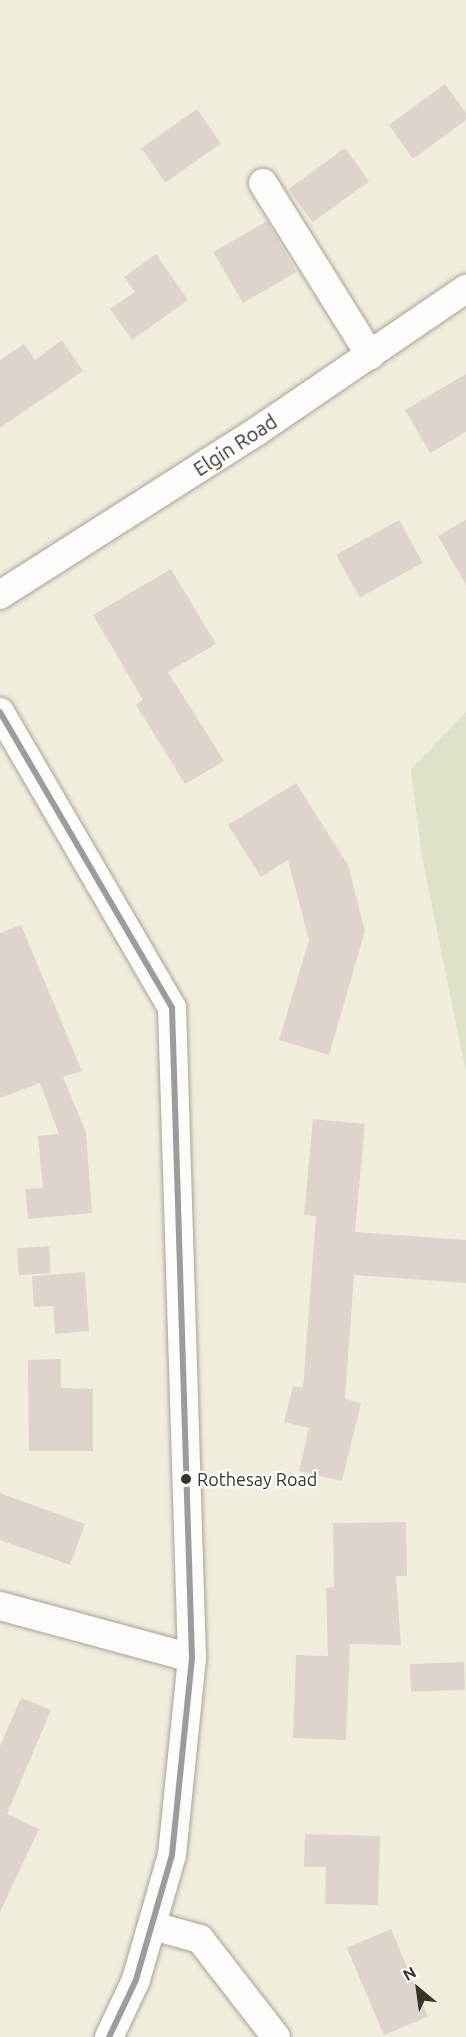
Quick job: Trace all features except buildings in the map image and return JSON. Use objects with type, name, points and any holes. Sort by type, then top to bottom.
[{"type":"street","points":[[263,183],[370,355]]},
{"type":"street","name":"Elgin Road","points":[[0,595],[370,355],[466,289]]},
{"type":"street","points":[[0,712],[172,1008],[192,1658],[172,1855],[136,1980],[109,2037]]},
{"type":"street","points":[[0,1606],[192,1658]]},
{"type":"street","points":[[153,1926],[200,1939],[276,2037]]},
{"type":"green space","points":[[466,712],[466,1073],[422,857],[411,769]]},
{"type":"transit line","points":[[0,712],[172,1008],[192,1658],[172,1855],[136,1980],[109,2037]]},
{"type":"place","name":"Rothesay Road","points":[[186,1479]]}]
